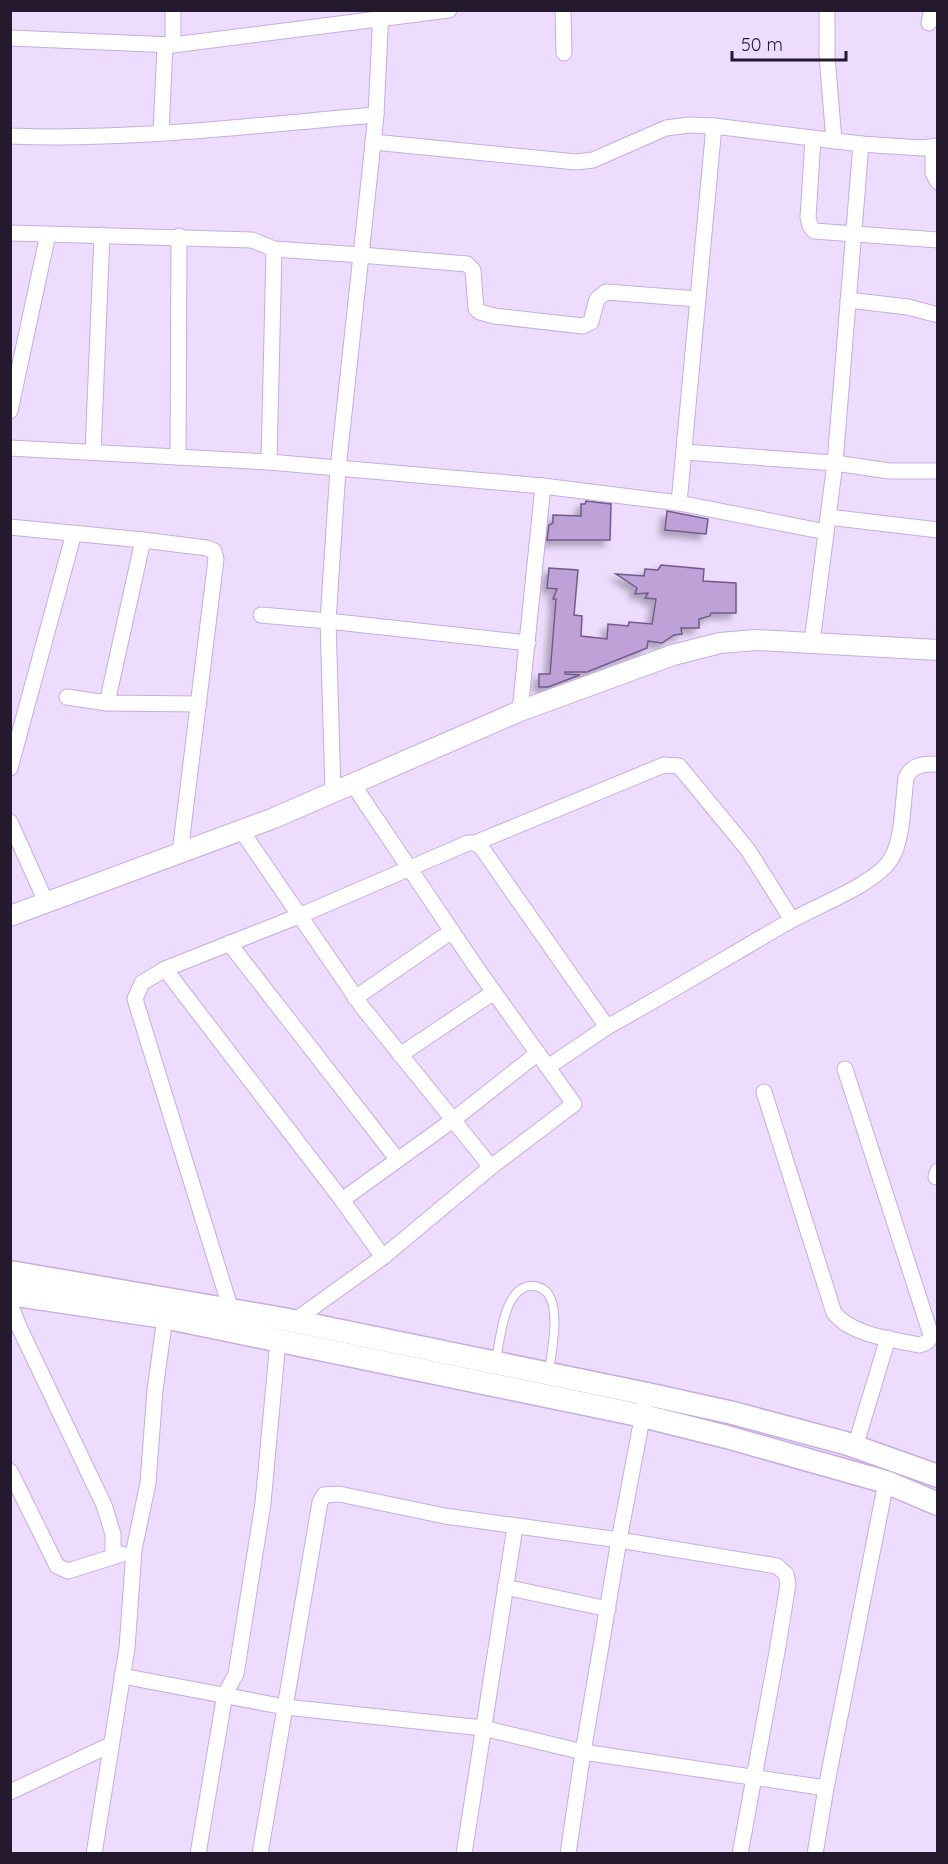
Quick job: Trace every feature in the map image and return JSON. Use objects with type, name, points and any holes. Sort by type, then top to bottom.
[{"type":"main road","points":[[10,915],[241,830],[520,711],[673,655],[720,643],[756,640],[938,650]]},
{"type":"main road","points":[[10,1272],[167,1308],[278,1341],[645,1405],[733,1413],[855,1447],[938,1476]]},
{"type":"main road","points":[[10,1294],[167,1308],[231,1310],[549,1373],[645,1405],[883,1497],[938,1504]]},
{"type":"street","points":[[161,133],[173,10]]},
{"type":"street","points":[[10,38],[169,45],[381,15],[449,10]]},
{"type":"street","points":[[563,10],[564,53]]},
{"type":"street","points":[[827,10],[827,56],[834,141]]},
{"type":"street","points":[[333,792],[328,621],[338,469],[376,115],[381,15]]},
{"type":"street","points":[[10,136],[161,133],[376,115]]},
{"type":"street","points":[[373,142],[576,162],[593,160],[666,128],[689,125],[714,126],[861,144],[935,147],[933,173],[938,182]]},
{"type":"street","points":[[679,503],[714,126]]},
{"type":"street","points":[[813,139],[808,217],[814,231],[938,240]]},
{"type":"street","points":[[812,642],[835,463],[861,144]]},
{"type":"street","points":[[10,233],[179,236],[252,240],[274,249],[466,264],[473,270],[476,309],[480,312],[494,316],[584,326],[591,322],[597,299],[606,292],[698,299]]},
{"type":"street","points":[[10,411],[48,234]]},
{"type":"street","points":[[93,452],[102,235]]},
{"type":"street","points":[[178,457],[179,236]]},
{"type":"street","points":[[269,462],[274,249]]},
{"type":"street","points":[[848,300],[908,307],[938,315]]},
{"type":"street","points":[[10,448],[269,462],[543,486],[827,524],[938,530]]},
{"type":"street","points":[[685,452],[835,463],[889,471],[938,471]]},
{"type":"street","points":[[520,711],[543,486]]},
{"type":"street","points":[[10,527],[143,540],[207,548],[214,551],[216,559],[180,853]]},
{"type":"street","points":[[10,768],[74,533]]},
{"type":"street","points":[[107,703],[143,540]]},
{"type":"street","points":[[261,615],[528,643]]},
{"type":"street","points":[[67,697],[107,703],[199,704]]},
{"type":"street","points":[[548,1067],[607,1027],[792,920],[877,874],[892,859],[898,839],[906,778],[909,771],[915,766],[938,764]]},
{"type":"street","points":[[231,1310],[135,999],[142,983],[165,969],[299,916],[468,843],[475,843],[664,765],[679,765],[748,850],[792,920]]},
{"type":"street","points":[[294,1321],[383,1257],[491,1167],[574,1104],[494,992],[352,783]]},
{"type":"street","points":[[10,822],[46,902]]},
{"type":"street","points":[[241,830],[356,998],[491,1167]]},
{"type":"street","points":[[475,843],[481,847],[607,1027]]},
{"type":"street","points":[[356,998],[452,931]]},
{"type":"street","points":[[229,943],[397,1159]]},
{"type":"street","points":[[165,969],[383,1257]]},
{"type":"street","points":[[400,1055],[494,992]]},
{"type":"street","points":[[342,1200],[453,1120],[537,1053]]},
{"type":"street","points":[[764,1092],[834,1313],[843,1323],[888,1338],[919,1345],[930,1340],[931,1335],[845,1069]]},
{"type":"street","points":[[10,1304],[104,1505],[112,1534],[113,1557]]},
{"type":"street","points":[[94,1854],[127,1648],[134,1550],[148,1483],[155,1390],[167,1308]]},
{"type":"street","points":[[855,1447],[888,1338]]},
{"type":"street","points":[[198,1854],[225,1694],[236,1674],[263,1503],[278,1341]]},
{"type":"street","points":[[568,1854],[619,1540],[645,1405]]},
{"type":"street","points":[[10,1471],[57,1566],[68,1571],[134,1550]]},
{"type":"street","points":[[260,1854],[320,1503],[324,1495],[339,1494],[445,1516],[619,1540],[777,1566],[786,1574],[788,1584],[777,1652],[740,1854]]},
{"type":"street","points":[[815,1854],[883,1497]]},
{"type":"street","points":[[464,1854],[515,1527]]},
{"type":"street","points":[[505,1587],[608,1609]]},
{"type":"street","points":[[122,1676],[285,1707],[483,1728],[583,1752],[826,1788]]},
{"type":"street","points":[[10,1792],[110,1745]]},
{"type":"lane","points":[[495,1362],[506,1314],[513,1295],[525,1287],[534,1286],[544,1290],[551,1298],[553,1309],[549,1373]]},
{"type":"building","points":[[586,501],[611,504],[610,540],[547,540],[549,525],[553,523],[553,515],[581,516],[581,504],[585,504]]},
{"type":"building","points":[[667,511],[708,519],[706,534],[665,530]]},
{"type":"building","points":[[661,565],[704,569],[703,581],[736,583],[736,613],[711,613],[710,616],[699,619],[699,628],[681,628],[682,634],[674,635],[662,643],[648,641],[647,648],[587,672],[565,672],[565,674],[580,675],[548,687],[539,687],[539,674],[550,674],[556,599],[553,599],[557,589],[547,588],[549,568],[578,570],[574,615],[582,616],[581,636],[607,639],[608,624],[628,626],[629,622],[652,624],[656,599],[645,598],[648,593],[635,594],[637,588],[616,574],[644,576],[645,569],[658,570]]}]
